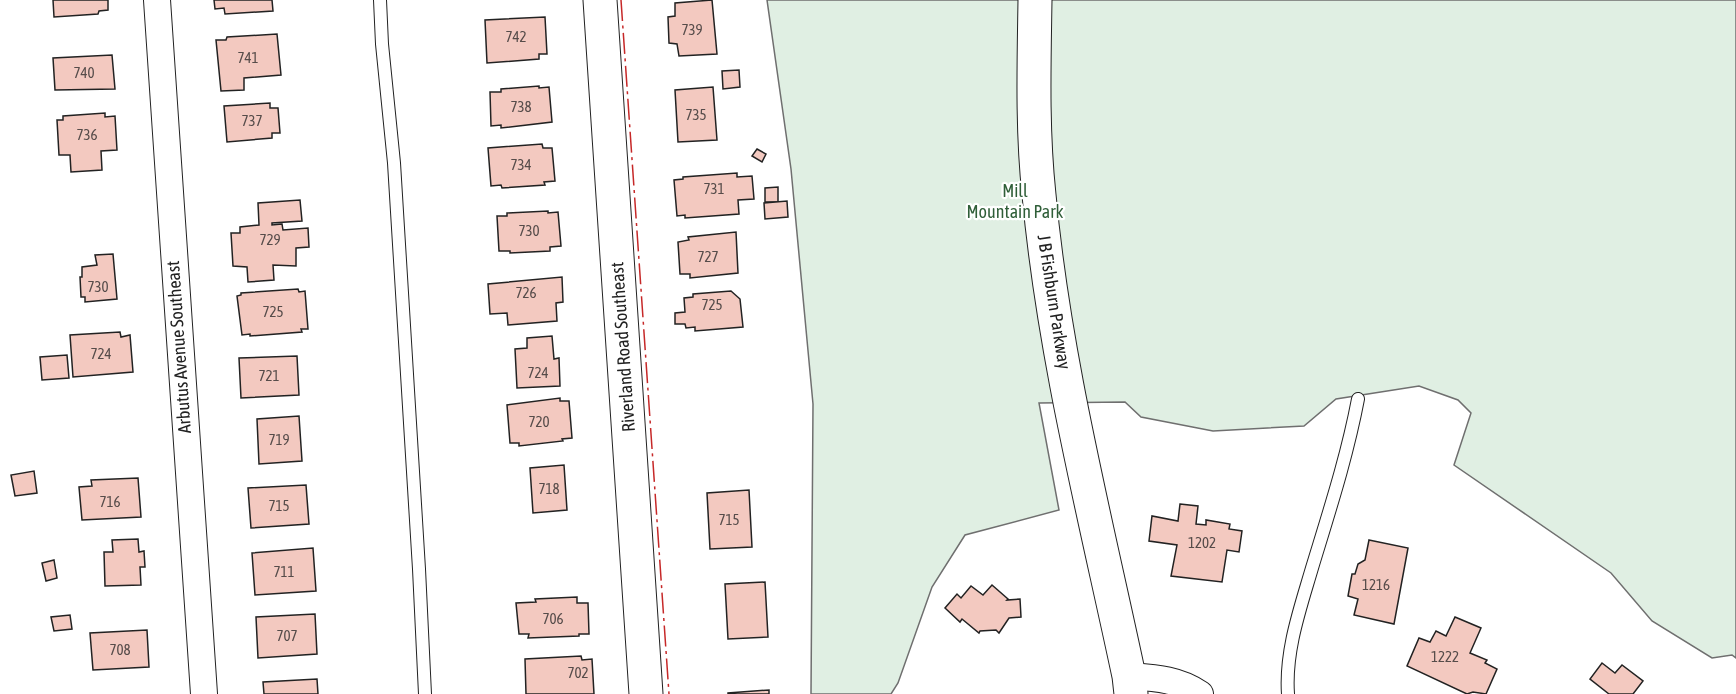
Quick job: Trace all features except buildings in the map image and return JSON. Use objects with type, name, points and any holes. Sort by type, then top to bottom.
[{"type":"main road","name":"Riverland Road Southeast","points":[[600,0],[646,694]]},
{"type":"main road","name":"J B Fishburn Parkway","points":[[1035,0],[1034,98],[1038,193],[1051,298],[1067,388],[1130,685]]},
{"type":"street","name":"Arbutus Avenue Southeast","points":[[157,0],[204,694]]},
{"type":"street","points":[[1130,685],[1167,678],[1188,686],[1200,694]]},
{"type":"lane","points":[[380,0],[381,44],[394,163],[425,694]]},
{"type":"lane","points":[[1288,694],[1287,672],[1296,625],[1350,439],[1358,399]]},
{"type":"green space","name":"Mill Mountain Park","points":[[767,0],[1736,0],[1736,658],[1732,655],[1712,658],[1652,621],[1611,573],[1454,465],[1471,413],[1458,400],[1419,386],[1336,399],[1304,426],[1213,431],[1141,417],[1125,402],[1039,403],[1059,510],[965,535],[932,587],[898,683],[891,694],[811,694],[813,404],[791,169]]},
{"type":"power","points":[[621,0],[669,694]]}]
